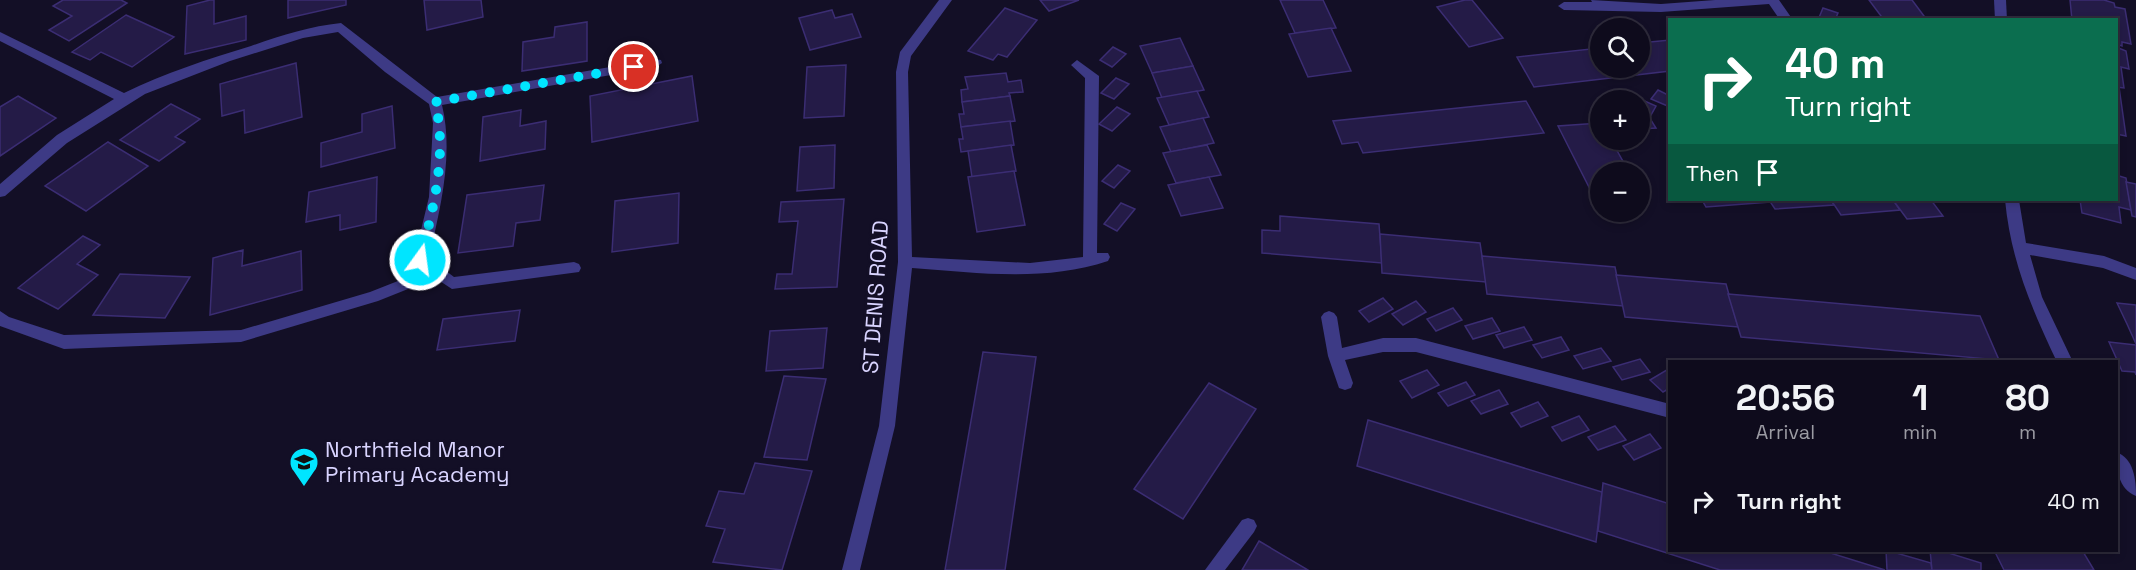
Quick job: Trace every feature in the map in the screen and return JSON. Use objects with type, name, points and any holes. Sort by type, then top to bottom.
[{"type":"street","name":"ST DENIS ROAD","points":[[851,570],[887,426],[905,262],[902,72],[905,55],[946,0]]},
{"type":"street","points":[[1564,6],[1599,3],[1661,9],[1773,0],[1786,18]]},
{"type":"street","points":[[2000,0],[2001,18]]},
{"type":"street","points":[[0,192],[62,139],[124,99],[159,80],[323,28],[341,27],[435,102],[440,123],[436,197],[420,260],[408,283],[373,297],[241,336],[64,342],[0,317]]},
{"type":"street","points":[[0,36],[124,99]]},
{"type":"street","points":[[435,102],[656,63]]},
{"type":"street","points":[[905,262],[1028,270],[1097,260],[1092,76],[1077,65]]},
{"type":"street","points":[[2012,201],[2015,230],[2034,297],[2064,360]]},
{"type":"street","points":[[2021,248],[2104,262],[2136,274]]},
{"type":"street","points":[[420,260],[452,283],[574,268]]},
{"type":"street","points":[[1329,317],[1336,356],[1345,383]]},
{"type":"street","points":[[1336,356],[1383,345],[1416,345],[1668,410]]},
{"type":"street","points":[[2118,462],[2136,488]]},
{"type":"street","points":[[1214,570],[1248,526]]},
{"type":"building","points":[[63,0],[121,0],[127,3],[69,41],[49,30],[72,16],[53,6]]},
{"type":"building","points":[[214,0],[214,24],[246,16],[246,40],[185,54],[187,6]]},
{"type":"building","points":[[288,0],[346,0],[346,5],[288,18]]},
{"type":"building","points":[[424,0],[481,0],[483,17],[427,30]]},
{"type":"building","points":[[1040,0],[1079,0],[1049,11]]},
{"type":"building","points":[[1280,0],[1323,0],[1336,28],[1295,33]]},
{"type":"building","points":[[1472,0],[1503,38],[1469,47],[1437,7]]},
{"type":"building","points":[[1869,0],[1912,0],[1926,18],[1882,18]]},
{"type":"building","points":[[2070,0],[2104,0],[2114,3],[2115,7],[2125,9],[2131,44],[2122,42],[2122,46],[2118,45],[2118,18],[2072,18]]},
{"type":"building","points":[[1005,8],[1037,20],[1007,57],[998,54],[993,60],[968,51]]},
{"type":"building","points":[[1823,8],[1838,13],[1836,18],[1819,18]]},
{"type":"building","points":[[832,10],[835,18],[852,14],[861,37],[810,50],[799,18]]},
{"type":"building","points":[[126,15],[174,37],[132,67],[101,52],[90,60],[72,52]]},
{"type":"building","points":[[587,22],[587,61],[522,71],[523,42],[554,37],[555,27]]},
{"type":"building","points":[[1331,28],[1351,71],[1308,77],[1289,34]]},
{"type":"building","points":[[1180,38],[1193,66],[1152,73],[1140,46]]},
{"type":"building","points":[[1668,40],[1668,71],[1650,73],[1650,42]]},
{"type":"building","points":[[1113,47],[1126,54],[1112,67],[1100,60]]},
{"type":"building","points":[[2118,48],[2126,51],[2129,69],[2121,67],[2124,88],[2118,87]]},
{"type":"building","points":[[1590,49],[1590,78],[1610,78],[1534,87],[1517,57]]},
{"type":"building","points":[[296,63],[302,117],[245,133],[244,110],[222,116],[220,84]]},
{"type":"building","points":[[846,65],[844,116],[804,118],[807,67]]},
{"type":"building","points":[[1193,66],[1204,90],[1162,98],[1152,73]]},
{"type":"building","points":[[1006,73],[1008,82],[1021,80],[1023,92],[1009,93],[1010,96],[962,102],[961,90],[968,89],[965,77]]},
{"type":"building","points":[[692,76],[698,121],[592,142],[590,96]]},
{"type":"building","points":[[1116,78],[1129,84],[1114,99],[1101,93]]},
{"type":"building","points":[[2118,87],[2119,87],[2126,136],[2118,134]]},
{"type":"building","points":[[1658,90],[1668,95],[1668,106],[1651,99]]},
{"type":"building","points":[[1197,91],[1209,117],[1169,125],[1157,98]]},
{"type":"building","points":[[18,96],[56,118],[0,156],[0,107]]},
{"type":"building","points":[[1010,96],[1015,121],[961,127],[959,114],[964,114],[962,102]]},
{"type":"building","points":[[1526,101],[1544,133],[1363,153],[1358,142],[1342,144],[1333,121]]},
{"type":"building","points":[[1650,103],[1656,106],[1650,114]]},
{"type":"building","points":[[171,104],[200,119],[175,137],[185,142],[159,161],[120,140]]},
{"type":"building","points":[[392,106],[395,148],[321,167],[321,143],[362,132],[362,114]]},
{"type":"building","points":[[1117,107],[1130,114],[1112,131],[1099,124]]},
{"type":"building","points":[[521,110],[520,126],[546,121],[545,149],[480,161],[483,117]]},
{"type":"building","points":[[1203,118],[1214,143],[1171,152],[1160,127]]},
{"type":"building","points":[[1650,119],[1656,128],[1650,128]]},
{"type":"building","points":[[1010,121],[1014,145],[961,152],[959,139],[963,139],[961,127]]},
{"type":"building","points":[[1590,124],[1590,150],[1617,150],[1623,162],[1590,162],[1590,189],[1558,126]]},
{"type":"building","points":[[108,142],[148,166],[86,211],[45,186]]},
{"type":"building","points":[[835,145],[834,188],[797,191],[800,147]]},
{"type":"building","points":[[1011,145],[1016,171],[972,177],[968,151]]},
{"type":"building","points":[[1207,145],[1221,175],[1176,183],[1163,153]]},
{"type":"building","points":[[1118,165],[1130,171],[1114,188],[1102,181]]},
{"type":"building","points":[[1014,171],[1025,225],[977,232],[968,177]]},
{"type":"building","points":[[2118,176],[2126,178],[2131,210],[2119,207],[2121,223],[2082,213],[2080,201],[2118,201]]},
{"type":"building","points":[[377,177],[376,222],[340,230],[340,215],[306,222],[309,192]]},
{"type":"building","points":[[1209,177],[1223,208],[1181,216],[1168,185]]},
{"type":"building","points":[[2126,182],[2136,184],[2136,217],[2132,216]]},
{"type":"building","points":[[544,185],[540,220],[516,223],[513,246],[458,253],[467,195]]},
{"type":"building","points":[[679,193],[678,243],[612,252],[615,201]]},
{"type":"building","points":[[844,199],[837,287],[775,289],[777,274],[792,274],[798,221],[779,222],[781,202]]},
{"type":"building","points":[[1703,201],[1770,202],[1706,207]]},
{"type":"building","points":[[1770,201],[1832,201],[1834,205],[1775,209]]},
{"type":"building","points":[[1832,201],[1894,201],[1900,210],[1841,215]]},
{"type":"building","points":[[1894,201],[1932,201],[1943,216],[1907,219]]},
{"type":"building","points":[[1121,203],[1135,209],[1117,231],[1104,224]]},
{"type":"building","points":[[1280,216],[1379,224],[1382,263],[1262,253],[1262,230],[1280,231]]},
{"type":"building","points":[[1380,234],[1480,243],[1486,282],[1382,273]]},
{"type":"building","points":[[83,236],[100,245],[77,264],[98,275],[58,309],[18,288]]},
{"type":"building","points":[[243,250],[242,266],[301,251],[302,290],[210,315],[213,258]]},
{"type":"building","points":[[1482,256],[1615,267],[1623,306],[1487,294]]},
{"type":"building","points":[[120,274],[190,277],[165,318],[93,315]]},
{"type":"building","points":[[1616,275],[1726,284],[1738,327],[1625,317]]},
{"type":"building","points":[[1728,294],[1980,316],[1999,360],[1741,337]]},
{"type":"building","points":[[1383,298],[1393,309],[1369,322],[1359,311]]},
{"type":"building","points":[[1416,301],[1426,312],[1403,325],[1392,314]]},
{"type":"building","points":[[2117,303],[2136,305],[2136,344],[2127,324]]},
{"type":"building","points":[[1453,308],[1462,320],[1436,331],[1427,319]]},
{"type":"building","points":[[520,310],[515,341],[437,350],[443,319]]},
{"type":"building","points":[[1492,318],[1500,331],[1473,339],[1465,326]]},
{"type":"building","points":[[1524,327],[1532,340],[1504,348],[1496,335]]},
{"type":"building","points":[[827,328],[823,368],[766,371],[770,331]]},
{"type":"building","points":[[1561,337],[1569,350],[1542,358],[1533,345]]},
{"type":"building","points":[[2109,342],[2136,345],[2136,375],[2135,372],[2122,371]]},
{"type":"building","points":[[1601,348],[1611,361],[1583,369],[1574,356]]},
{"type":"building","points":[[983,352],[1036,357],[1005,570],[945,570]]},
{"type":"building","points":[[1640,359],[1650,372],[1622,380],[1613,367]]},
{"type":"building","points":[[1668,369],[1668,389],[1663,392],[1650,380]]},
{"type":"building","points":[[1427,370],[1439,385],[1412,398],[1400,381]]},
{"type":"building","points":[[784,376],[826,379],[807,460],[764,457]]},
{"type":"building","points":[[1466,382],[1475,395],[1448,406],[1438,393]]},
{"type":"building","points":[[1209,383],[1256,409],[1183,519],[1134,489]]},
{"type":"building","points":[[1499,390],[1508,404],[1481,414],[1471,401]]},
{"type":"building","points":[[1538,402],[1548,416],[1521,427],[1511,413]]},
{"type":"building","points":[[1579,416],[1589,430],[1562,441],[1552,427]]},
{"type":"building","points":[[1368,420],[1602,492],[1596,542],[1357,466]]},
{"type":"building","points":[[1615,426],[1626,440],[1598,450],[1588,437]]},
{"type":"building","points":[[1650,434],[1661,448],[1634,460],[1623,446]]},
{"type":"building","points":[[755,463],[812,471],[782,570],[713,562],[725,529],[706,526],[719,491],[744,494]]},
{"type":"building","points":[[1603,483],[1668,503],[1668,552],[1827,552],[1885,570],[1720,570],[1598,531]]},
{"type":"building","points":[[1259,541],[1308,570],[1242,570]]},
{"type":"building","points":[[1886,552],[1931,563],[1932,570],[1887,570]]},
{"type":"building","points":[[1930,552],[1945,552],[1981,563],[1981,570],[1932,570]]},
{"type":"building","points":[[1995,552],[2083,552],[2094,570],[2004,570]]},
{"type":"place","name":"Northfield Manor Primary Academy","points":[[304,488]]},
{"type":"route","points":[[420,260],[436,197],[440,123],[435,102],[634,67]]}]
